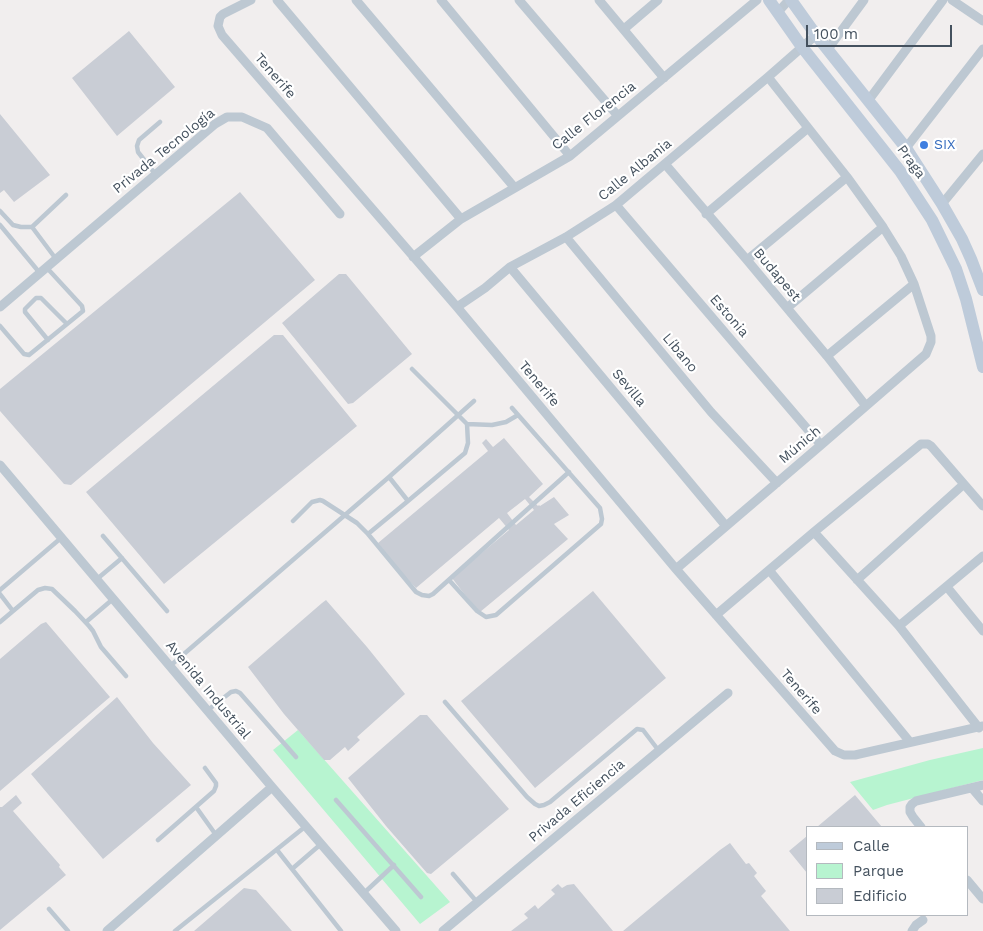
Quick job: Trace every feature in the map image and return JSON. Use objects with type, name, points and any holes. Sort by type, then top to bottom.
[{"type":"street","name":"Tenerife","points":[[250,0],[220,17],[218,26],[222,35],[414,256],[676,569],[835,751],[844,755],[856,755],[910,742]]},
{"type":"street","points":[[277,0],[461,219]]},
{"type":"street","points":[[356,0],[514,187]]},
{"type":"street","points":[[441,0],[570,156]]},
{"type":"street","points":[[518,0],[618,116]]},
{"type":"street","points":[[599,0],[664,78]]},
{"type":"street","points":[[624,29],[658,0]]},
{"type":"street","name":"Calle Florencia","points":[[414,256],[461,219],[570,156],[757,0]]},
{"type":"street","name":"Praga","points":[[769,0],[802,46],[900,171],[932,220],[956,269],[964,291],[983,366]]},
{"type":"street","points":[[778,12],[790,0]]},
{"type":"street","name":"Praga","points":[[790,0],[906,148],[942,204],[971,258],[983,290]]},
{"type":"street","points":[[828,49],[864,0]]},
{"type":"street","points":[[868,101],[943,0]]},
{"type":"street","points":[[952,0],[983,21]]},
{"type":"street","name":"Calle Albania","points":[[457,307],[485,288],[510,267],[566,237],[616,205],[816,35]]},
{"type":"street","points":[[906,148],[983,49]]},
{"type":"street","points":[[768,77],[847,177],[883,227],[901,256],[914,284],[827,356]]},
{"type":"street","name":"Privada Tecnología","points":[[0,307],[215,124],[227,118],[242,117],[267,128],[340,214]]},
{"type":"street","points":[[706,214],[808,128]]},
{"type":"street","points":[[942,204],[983,154]]},
{"type":"street","name":"Budapest","points":[[665,164],[827,356],[866,406]]},
{"type":"street","points":[[747,260],[847,177]]},
{"type":"street","name":"Estonia","points":[[616,205],[821,445]]},
{"type":"street","points":[[787,308],[883,227]]},
{"type":"street","name":"Líbano","points":[[566,237],[706,406],[777,483]]},
{"type":"street","name":"Sevilla","points":[[510,267],[726,526]]},
{"type":"street","name":"Múnich","points":[[676,569],[926,354],[932,342],[931,336],[914,284]]},
{"type":"street","points":[[716,615],[921,444],[931,446],[983,506]]},
{"type":"street","name":"Avenida Industrial","points":[[0,465],[396,931]]},
{"type":"street","points":[[857,580],[964,484]]},
{"type":"street","points":[[769,570],[910,742],[981,727],[899,626],[814,532]]},
{"type":"street","points":[[899,626],[983,556]]},
{"type":"street","points":[[947,587],[983,630]]},
{"type":"street","name":"Privada Eficiencia","points":[[443,931],[728,693]]},
{"type":"street","points":[[921,826],[910,812],[910,807],[916,801],[983,785]]},
{"type":"street","points":[[107,931],[272,786]]},
{"type":"street","points":[[972,788],[983,801]]},
{"type":"street","points":[[968,881],[983,899]]},
{"type":"street","points":[[912,931],[922,917]]},
{"type":"lane","points":[[156,175],[138,152],[136,146],[139,140],[160,122]]},
{"type":"lane","points":[[0,211],[13,225],[32,227],[66,195]]},
{"type":"lane","points":[[0,226],[82,306],[83,311],[29,355],[24,354],[0,326]]},
{"type":"lane","points":[[32,227],[57,260]]},
{"type":"lane","points":[[48,340],[24,311],[36,298],[41,298],[66,324]]},
{"type":"lane","points":[[368,534],[465,453],[468,444],[467,424],[412,369]]},
{"type":"lane","points":[[170,666],[474,402]]},
{"type":"lane","points":[[449,580],[477,611],[486,617],[496,615],[601,524],[600,508],[512,408]]},
{"type":"lane","points":[[467,424],[492,425],[506,422],[518,416]]},
{"type":"lane","points":[[293,521],[312,502],[320,500],[357,523],[416,592],[422,596],[429,596],[569,472]]},
{"type":"lane","points":[[389,477],[408,501]]},
{"type":"lane","points":[[103,536],[167,611]]},
{"type":"lane","points":[[0,590],[61,538]]},
{"type":"lane","points":[[97,579],[122,558]]},
{"type":"lane","points":[[0,622],[38,590],[52,589],[86,622],[101,647],[126,676]]},
{"type":"lane","points":[[0,594],[13,611]]},
{"type":"lane","points":[[86,622],[113,599]]},
{"type":"lane","points":[[208,710],[230,692],[236,691],[240,693],[296,757]]},
{"type":"lane","points":[[445,702],[527,797],[538,806],[550,802],[637,728],[643,730],[659,751]]},
{"type":"lane","points":[[158,840],[214,791],[216,783],[205,768]]},
{"type":"lane","points":[[336,800],[421,897]]},
{"type":"lane","points":[[196,807],[216,835]]},
{"type":"lane","points":[[175,931],[306,826]]},
{"type":"lane","points":[[292,869],[321,844]]},
{"type":"lane","points":[[276,850],[341,931]]},
{"type":"lane","points":[[364,893],[394,865]]},
{"type":"lane","points":[[453,874],[477,902]]},
{"type":"lane","points":[[49,909],[67,931]]},
{"type":"green space","points":[[298,730],[450,902],[420,924],[273,750]]},
{"type":"green space","points":[[983,748],[983,780],[873,810],[850,782],[930,760]]},
{"type":"building","points":[[129,31],[175,87],[117,136],[72,78]]},
{"type":"building","points":[[0,114],[50,175],[14,202],[4,190],[0,193]]},
{"type":"building","points":[[240,192],[315,280],[71,485],[64,484],[0,411],[0,389]]},
{"type":"building","points":[[339,274],[346,274],[412,354],[353,403],[348,404],[282,323]]},
{"type":"building","points":[[274,335],[283,335],[357,426],[164,584],[86,492]]},
{"type":"building","points":[[504,438],[543,484],[529,497],[540,506],[554,497],[569,515],[554,524],[568,539],[480,612],[452,578],[509,530],[499,518],[416,588],[397,568],[378,543],[488,451],[482,443],[486,439],[493,447]],"holes":[[[525,499],[534,510],[516,525],[507,513]]]},
{"type":"building","points":[[593,591],[666,678],[535,788],[461,701]]},
{"type":"building","points":[[326,600],[405,694],[357,737],[360,740],[348,751],[345,747],[330,760],[324,760],[284,714],[248,667]]},
{"type":"building","points":[[46,622],[110,697],[0,791],[0,659],[41,624]]},
{"type":"building","points":[[117,697],[153,743],[191,785],[103,859],[31,774]]},
{"type":"building","points":[[420,715],[427,715],[509,809],[431,874],[427,873],[386,826],[348,778]]},
{"type":"building","points":[[16,795],[22,803],[13,811],[60,865],[59,867],[66,875],[0,930],[0,807]]},
{"type":"building","points":[[855,795],[881,826],[818,826]]},
{"type":"building","points":[[806,837],[806,872],[789,851]]},
{"type":"building","points":[[730,843],[746,864],[749,863],[757,873],[754,876],[766,891],[761,896],[790,931],[623,931],[720,850]]},
{"type":"building","points":[[558,884],[562,888],[574,884],[613,931],[511,931],[528,918],[524,914],[535,905],[538,909],[555,894],[551,890]]},
{"type":"building","points":[[244,888],[256,890],[292,931],[194,931]]},
{"type":"place","name":"SIX","points":[[924,145]]}]
